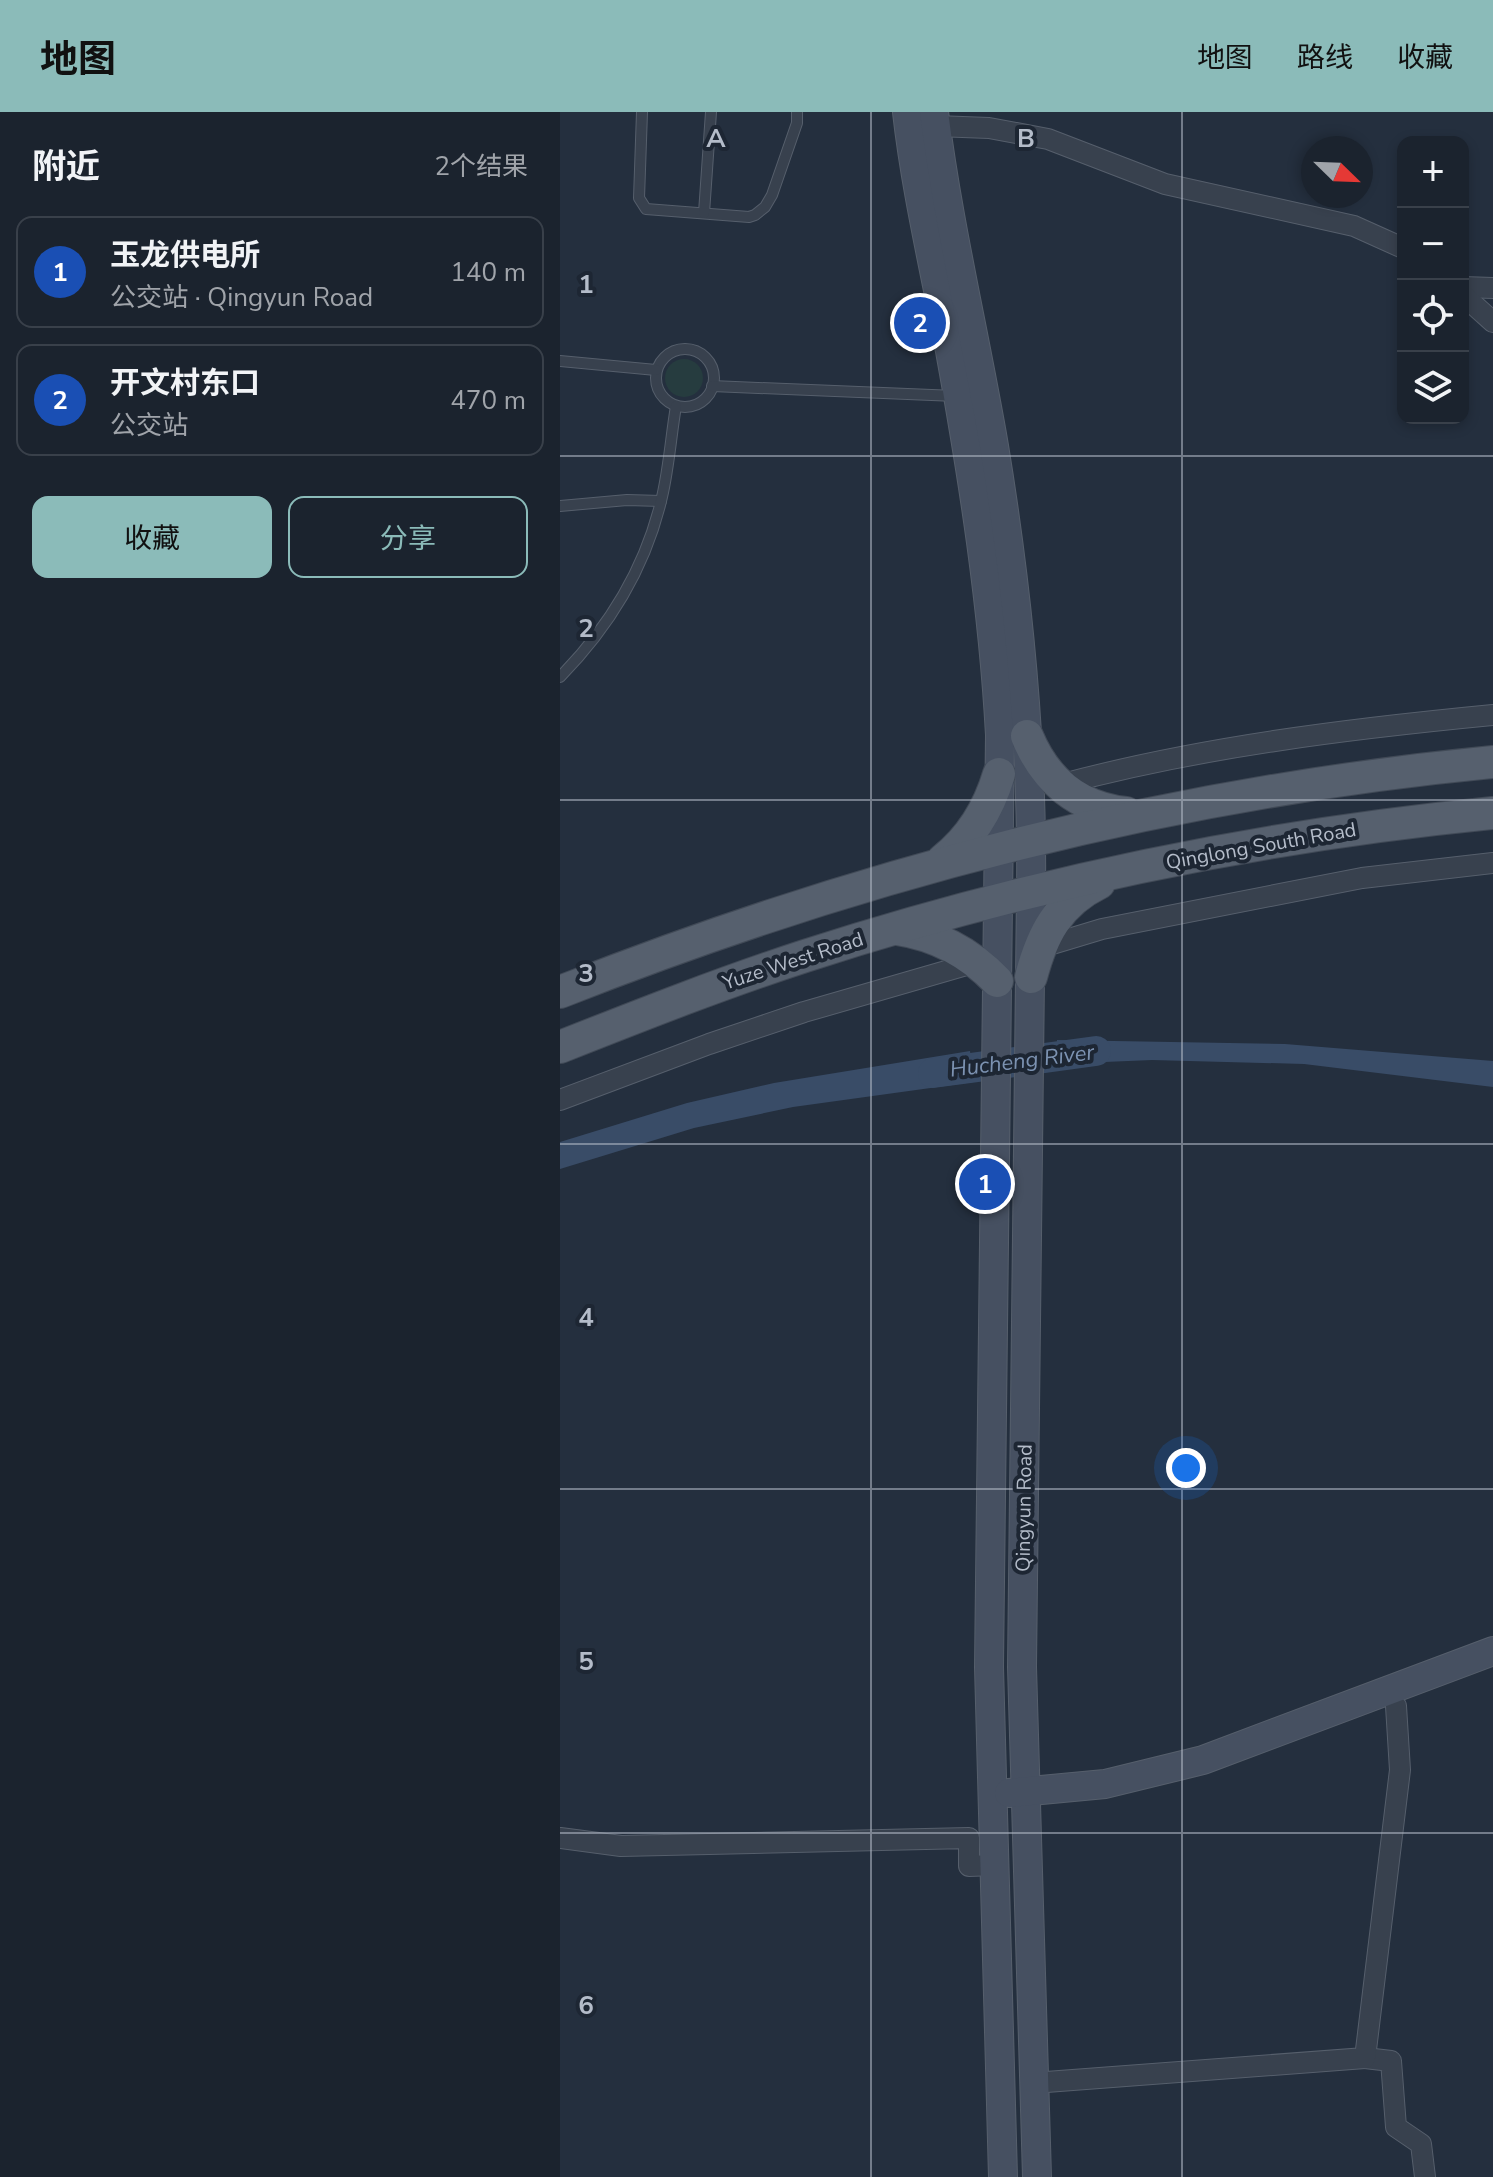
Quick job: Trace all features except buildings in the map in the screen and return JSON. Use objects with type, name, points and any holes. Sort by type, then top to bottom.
[{"type":"main road","name":"Qingyun Road","points":[[907,112],[912,160],[958,396],[992,618],[1000,735],[998,900],[987,972],[997,1024],[989,1667],[1003,2177]]},
{"type":"main road","name":"Qingyun Road","points":[[935,119],[1010,549],[1027,736],[1035,962],[1030,1022],[1022,1667],[1037,2177]]},
{"type":"main road","points":[[1027,736],[1040,763],[1059,785],[1082,802],[1129,814],[1348,779],[1493,762]]},
{"type":"main road","points":[[938,863],[962,842],[982,817],[999,774]]},
{"type":"main road","points":[[560,992],[730,928],[938,863],[1161,810]]},
{"type":"main road","name":"Qinglong South Road","points":[[1031,891],[1126,870],[1340,831],[1493,813]]},
{"type":"main road","points":[[1035,962],[1052,922],[1070,902],[1090,887],[1126,870]]},
{"type":"main road","name":"Yuze West Road","points":[[560,1047],[732,981],[894,929],[1031,891]]},
{"type":"main road","points":[[894,929],[937,939],[960,950],[987,972]]},
{"type":"main road","points":[[1025,1800],[1203,1760],[1493,1651]]},
{"type":"main road","points":[[992,1801],[1107,1799],[1177,1785],[1238,1765],[1493,1668]]},
{"type":"street","points":[[935,119],[979,120],[1048,139],[1165,184],[1354,226],[1397,245]]},
{"type":"street","points":[[1469,287],[1493,288]]},
{"type":"street","points":[[1469,300],[1493,322]]},
{"type":"street","points":[[1059,785],[1249,746],[1493,715]]},
{"type":"street","points":[[1035,962],[1102,929],[1362,878],[1493,863]]},
{"type":"street","points":[[560,1100],[804,1012],[987,972]]},
{"type":"street","points":[[1365,2058],[1400,1770],[1396,1706]]},
{"type":"street","points":[[560,1838],[621,1846],[969,1838],[969,1866],[994,1865]]},
{"type":"street","points":[[1033,2083],[1365,2058],[1391,2061],[1396,2127],[1421,2144],[1425,2177]]},
{"type":"lane","points":[[642,112],[639,198],[646,209],[749,217],[765,207],[772,195],[797,123],[797,112]]},
{"type":"lane","points":[[704,213],[711,112]]},
{"type":"lane","points":[[688,349],[709,361],[714,378],[709,394],[697,404],[676,406],[660,394],[655,379],[656,370],[672,352],[688,349]]},
{"type":"lane","points":[[560,361],[656,370]]},
{"type":"lane","points":[[712,386],[958,396]]},
{"type":"lane","points":[[560,677],[582,655],[617,608],[644,554],[661,501],[676,406]]},
{"type":"lane","points":[[560,506],[604,501],[661,501]]},
{"type":"green space","points":[[684,359],[697,365],[703,378],[697,391],[684,397],[671,391],[665,378],[671,365]]},
{"type":"water","points":[[1057,1040],[1285,1044],[1493,1061],[1493,1087],[1304,1064],[1152,1060],[1057,1064]]},
{"type":"water","points":[[970,1051],[974,1082],[793,1107],[694,1128],[560,1169],[560,1142],[687,1103],[774,1083]]},
{"type":"waterway","name":"Hucheng River","points":[[933,1073],[1096,1051]]},
{"type":"place","name":"开文村东口","points":[[920,323]]},
{"type":"place","name":"玉龙供电所","points":[[985,1184]]}]
